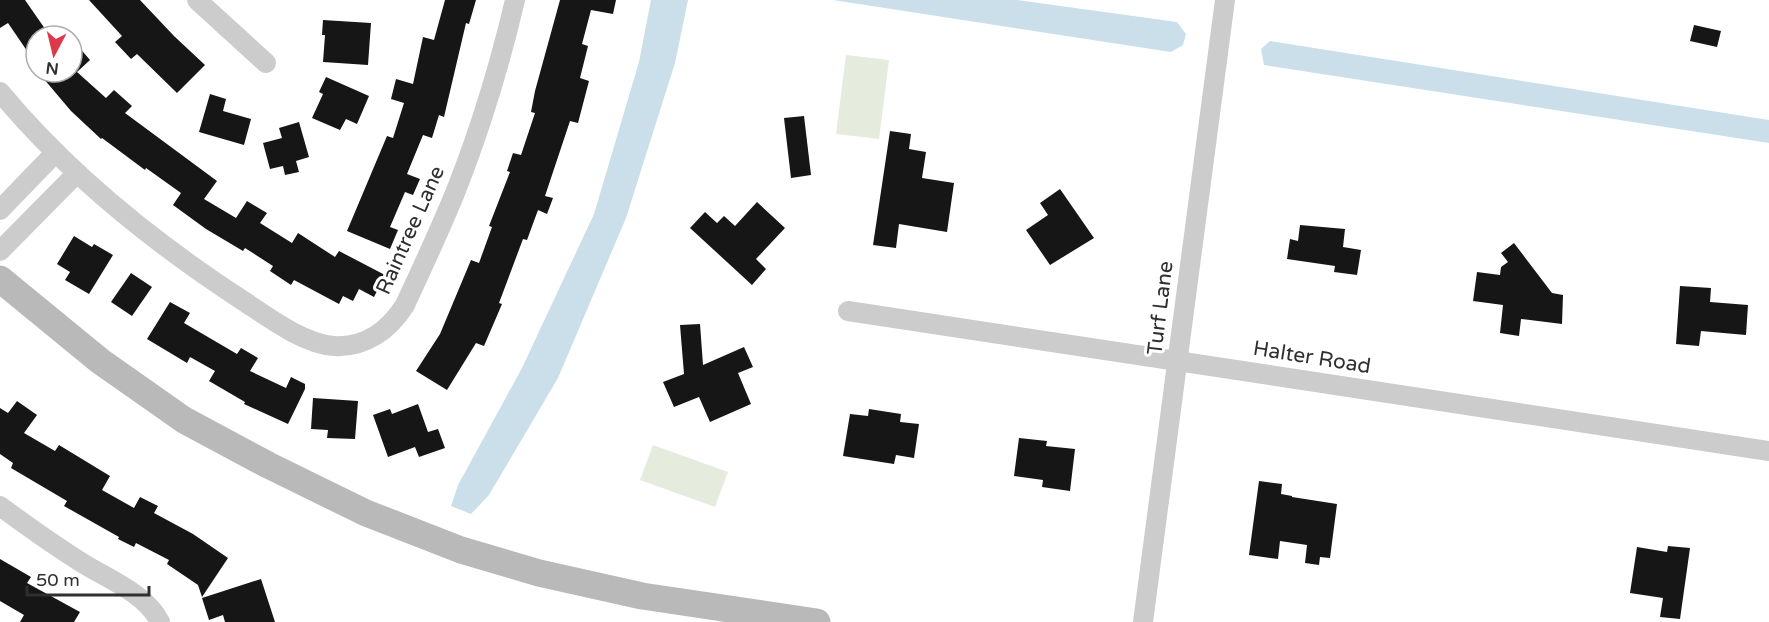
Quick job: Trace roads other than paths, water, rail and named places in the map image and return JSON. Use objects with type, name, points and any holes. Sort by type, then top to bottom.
[{"type":"street","points":[[197,0],[266,63]]},
{"type":"street","name":"Raintree Lane","points":[[0,92],[55,153],[77,173],[152,236],[204,275],[302,337],[333,346],[345,346],[369,339],[390,325],[402,311],[443,221],[482,117],[516,0]]},
{"type":"street","name":"Turf Lane","points":[[1143,622],[1225,0]]},
{"type":"street","points":[[0,210],[55,153]]},
{"type":"street","points":[[0,251],[77,173]]},
{"type":"street","points":[[0,279],[100,361],[184,420],[267,465],[366,513],[461,550],[539,573],[642,596],[817,622]]},
{"type":"street","name":"Halter Road","points":[[848,311],[1769,452]]},
{"type":"street","points":[[0,506],[83,563],[141,599],[150,607],[160,622]]},
{"type":"water","points":[[651,0],[688,0],[675,63],[626,218],[558,378],[489,495],[471,514],[451,506],[458,485],[522,368],[594,214],[639,62]]},
{"type":"water","points":[[833,0],[1017,0],[1177,22],[1186,34],[1183,45],[1171,52]]},
{"type":"water","points":[[1270,41],[1769,120],[1769,143],[1264,65],[1261,49]]}]
